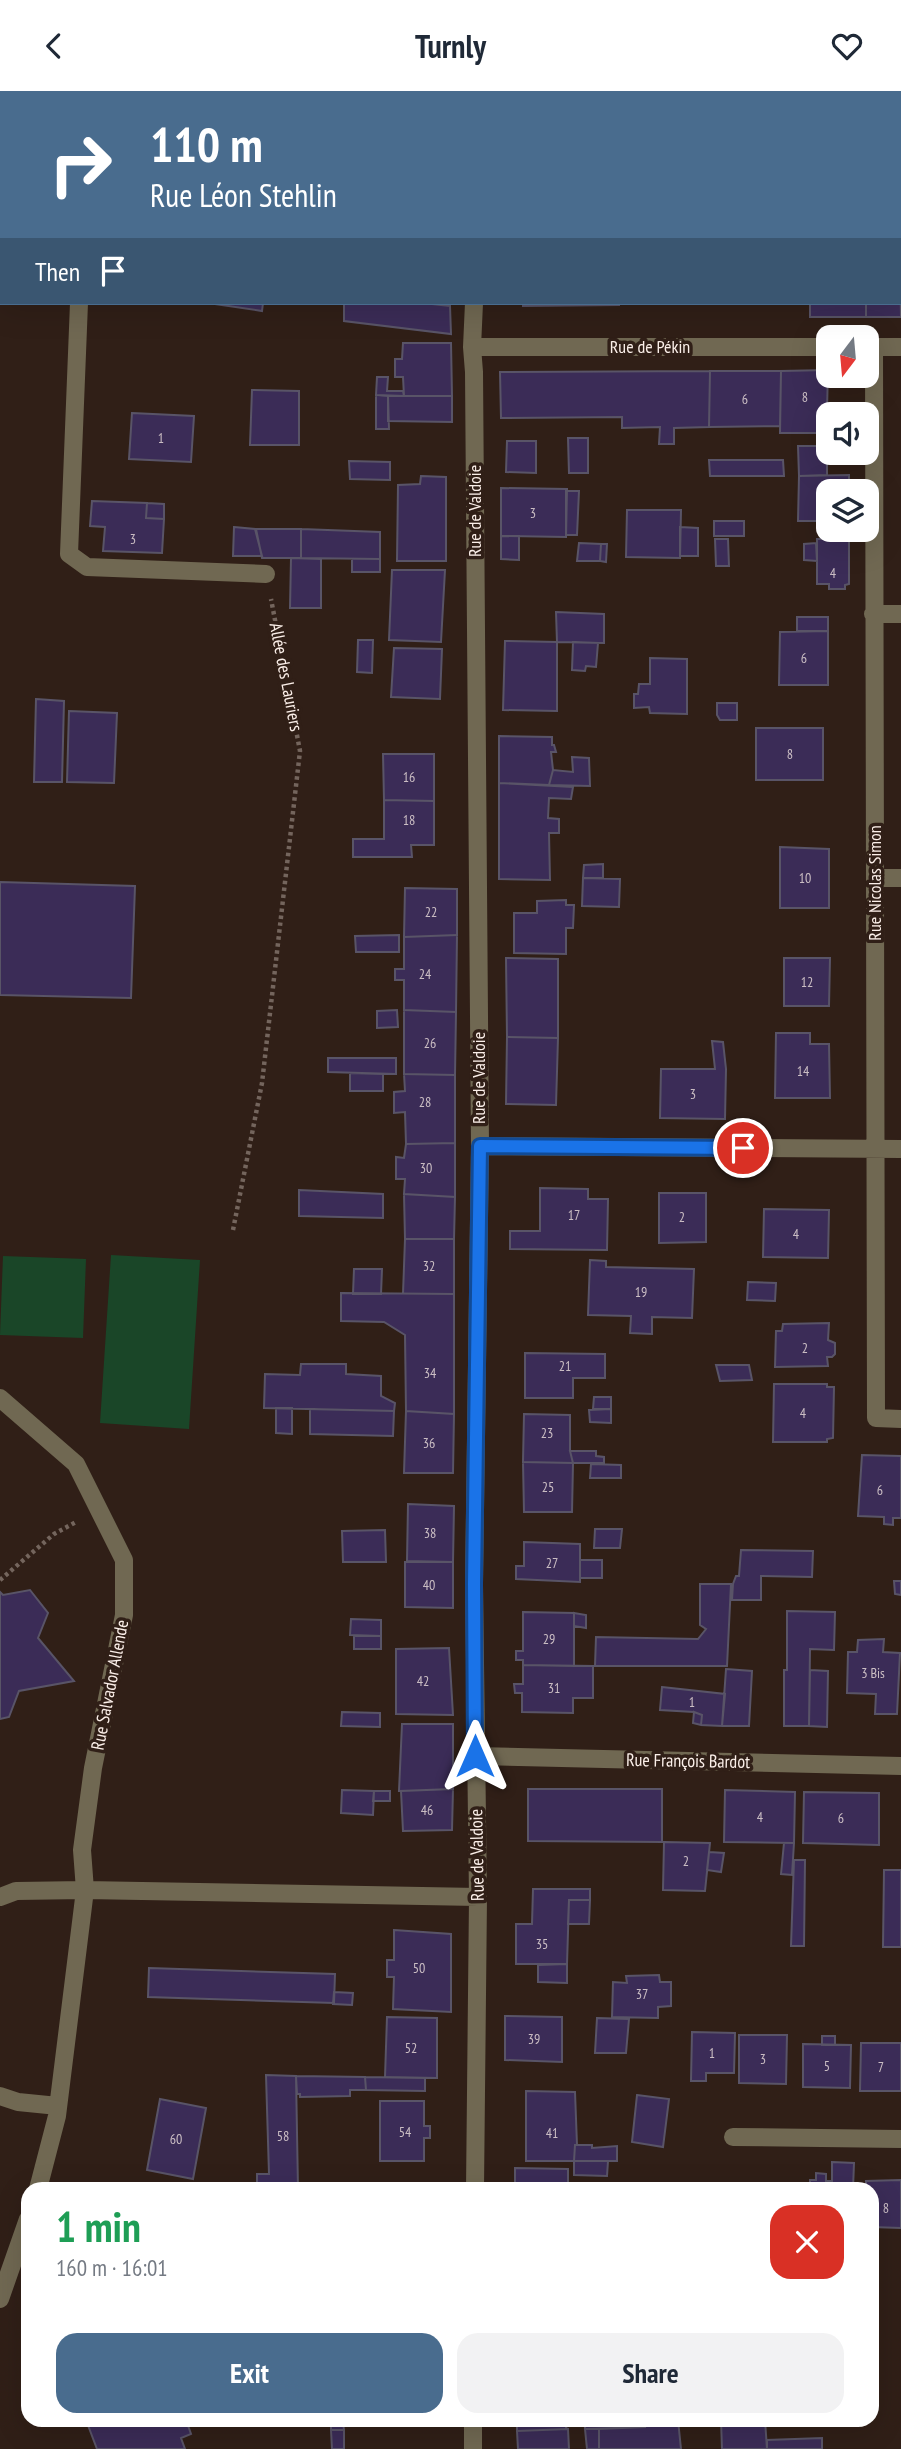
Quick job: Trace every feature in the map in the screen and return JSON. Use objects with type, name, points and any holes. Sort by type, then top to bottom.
[{"type":"street","points":[[79,305],[69,554],[87,567],[267,574]]},
{"type":"street","name":"Rue de Valdoie","points":[[474,305],[471,347],[474,372],[480,1146],[474,1584],[478,1897],[475,2182]]},
{"type":"street","name":"Rue de Pékin","points":[[471,347],[816,347]]},
{"type":"street","points":[[879,347],[901,347]]},
{"type":"street","name":"Rue Nicolas Simon","points":[[870,389],[876,878],[876,1418],[901,1419]]},
{"type":"street","points":[[873,614],[901,614]]},
{"type":"street","points":[[876,878],[901,878]]},
{"type":"street","points":[[480,1146],[901,1149]]},
{"type":"street","name":"Rue Salvador Allende","points":[[0,1398],[76,1464],[124,1560],[124,1615],[93,1768],[82,1850],[85,1890],[58,2105],[40,2182]]},
{"type":"street","name":"Rue François Bardot","points":[[475,1756],[901,1766]]},
{"type":"street","points":[[0,1897],[16,1891],[85,1890],[478,1897]]},
{"type":"street","points":[[0,2096],[18,2102],[58,2105]]},
{"type":"street","points":[[733,2137],[901,2139]]},
{"type":"street","points":[[0,2299],[4,2276],[21,2236]]},
{"type":"street","points":[[473,2427],[473,2449]]},
{"type":"path","name":"Allée des Lauriers","points":[[233,1230],[262,1083],[300,751],[267,574]]},
{"type":"path","points":[[0,1580],[54,1534],[99,1510]]},
{"type":"green space","points":[[111,1255],[200,1260],[189,1429],[100,1423]]},
{"type":"green space","points":[[3,1256],[86,1259],[83,1338],[0,1335]]},
{"type":"building","points":[[222,305],[263,305],[262,311]]},
{"type":"building","points":[[344,305],[450,306],[451,334],[344,321]]},
{"type":"building","points":[[523,305],[619,305],[523,306]]},
{"type":"building","points":[[810,305],[866,305],[866,317],[810,317]]},
{"type":"building","points":[[866,305],[901,305],[901,317],[866,317]]},
{"type":"building","points":[[403,343],[451,343],[452,396],[404,396],[403,377],[395,377],[395,359],[402,359]]},
{"type":"building","points":[[816,370],[816,389],[828,389],[827,402],[816,402],[816,433],[780,433],[781,371]]},
{"type":"building","points":[[710,371],[709,427],[674,428],[674,444],[659,444],[660,427],[622,428],[622,417],[501,418],[500,372]]},
{"type":"building","points":[[710,371],[781,371],[780,426],[709,427]]},
{"type":"building","points":[[377,377],[388,377],[387,391],[403,391],[404,396],[376,395]]},
{"type":"building","points":[[252,390],[299,391],[299,445],[250,445]]},
{"type":"building","points":[[376,395],[388,396],[389,429],[376,429]]},
{"type":"building","points":[[388,396],[452,396],[452,422],[388,421]]},
{"type":"building","points":[[132,413],[194,416],[191,462],[129,459]]},
{"type":"building","points":[[568,438],[588,438],[588,473],[569,473]]},
{"type":"building","points":[[507,441],[536,441],[536,473],[506,472]]},
{"type":"building","points":[[798,446],[816,446],[816,465],[827,465],[827,475],[799,476]]},
{"type":"building","points":[[709,460],[783,460],[784,476],[710,476]]},
{"type":"building","points":[[349,461],[390,462],[390,480],[350,479]]},
{"type":"building","points":[[849,475],[849,479],[816,479],[816,521],[798,521],[799,476]]},
{"type":"building","points":[[421,476],[446,477],[446,561],[397,561],[398,485],[420,484]]},
{"type":"building","points":[[501,488],[567,489],[566,537],[501,536]]},
{"type":"building","points":[[566,491],[579,491],[577,535],[566,535]]},
{"type":"building","points":[[92,501],[147,503],[146,518],[164,519],[162,553],[103,551],[105,527],[90,526]]},
{"type":"building","points":[[147,503],[164,504],[164,519],[146,518]]},
{"type":"building","points":[[627,510],[681,510],[680,558],[626,557]]},
{"type":"building","points":[[714,521],[744,521],[744,536],[714,536]]},
{"type":"building","points":[[234,527],[255,529],[262,556],[233,556]]},
{"type":"building","points":[[680,527],[698,528],[698,556],[680,556]]},
{"type":"building","points":[[256,529],[301,529],[301,558],[262,558]]},
{"type":"building","points":[[301,529],[380,532],[380,559],[301,558]]},
{"type":"building","points":[[501,536],[519,536],[519,560],[501,559]]},
{"type":"building","points":[[715,539],[728,539],[729,566],[716,566]]},
{"type":"building","points":[[817,542],[849,542],[849,584],[845,585],[845,589],[829,589],[829,584],[817,584]]},
{"type":"building","points":[[579,543],[601,544],[600,561],[577,561]]},
{"type":"building","points":[[816,543],[817,561],[804,560],[804,544]]},
{"type":"building","points":[[601,544],[607,544],[606,562],[600,561]]},
{"type":"building","points":[[291,558],[321,559],[321,608],[290,608]]},
{"type":"building","points":[[352,559],[380,559],[380,572],[352,572]]},
{"type":"building","points":[[392,570],[445,570],[441,642],[389,640]]},
{"type":"building","points":[[556,612],[604,614],[604,643],[557,642]]},
{"type":"building","points":[[797,617],[828,617],[828,631],[797,631]]},
{"type":"building","points":[[828,631],[828,685],[779,685],[780,632]]},
{"type":"building","points":[[358,640],[373,640],[372,673],[357,672]]},
{"type":"building","points":[[505,641],[557,642],[557,711],[503,710]]},
{"type":"building","points":[[573,642],[598,643],[596,667],[586,666],[585,671],[572,670]]},
{"type":"building","points":[[394,648],[442,649],[440,699],[391,697]]},
{"type":"building","points":[[650,658],[687,659],[687,714],[650,713],[649,707],[634,708],[634,694],[638,694],[639,684],[650,684]]},
{"type":"building","points":[[36,699],[64,701],[62,782],[34,782]]},
{"type":"building","points":[[717,703],[737,703],[737,720],[720,720]]},
{"type":"building","points":[[69,711],[117,713],[114,783],[67,782]]},
{"type":"building","points":[[756,728],[823,728],[823,780],[756,780]]},
{"type":"building","points":[[499,736],[552,737],[556,752],[551,752],[553,770],[549,785],[499,783]]},
{"type":"building","points":[[383,754],[434,754],[434,801],[384,800]]},
{"type":"building","points":[[572,757],[589,758],[590,786],[549,785],[553,770],[573,772]]},
{"type":"building","points":[[499,783],[573,787],[571,799],[549,798],[548,818],[559,819],[559,833],[549,833],[550,880],[499,879]]},
{"type":"building","points":[[384,800],[434,801],[434,845],[411,845],[412,857],[353,857],[353,839],[384,839]]},
{"type":"building","points":[[780,847],[829,849],[829,908],[780,908]]},
{"type":"building","points":[[603,864],[603,878],[583,878],[584,865]]},
{"type":"building","points":[[583,878],[620,879],[619,907],[582,906]]},
{"type":"building","points":[[0,882],[135,886],[131,998],[0,995]]},
{"type":"building","points":[[405,888],[457,889],[457,935],[404,937]]},
{"type":"building","points":[[566,900],[566,905],[574,905],[573,928],[566,928],[566,954],[514,953],[514,913],[537,913],[537,901]]},
{"type":"building","points":[[399,935],[399,952],[356,952],[355,936]]},
{"type":"building","points":[[457,935],[456,1012],[404,1010],[404,980],[395,980],[395,969],[404,969],[404,937]]},
{"type":"building","points":[[506,958],[558,959],[558,1038],[507,1037]]},
{"type":"building","points":[[784,958],[830,958],[829,1006],[784,1006]]},
{"type":"building","points":[[397,1010],[398,1027],[377,1028],[377,1011]]},
{"type":"building","points":[[404,1010],[456,1012],[455,1075],[404,1074]]},
{"type":"building","points":[[776,1033],[810,1033],[810,1044],[829,1044],[830,1098],[775,1098]]},
{"type":"building","points":[[507,1037],[558,1038],[556,1105],[506,1104]]},
{"type":"building","points":[[712,1041],[723,1042],[726,1069],[725,1119],[660,1118],[661,1069],[715,1069]]},
{"type":"building","points":[[328,1058],[396,1058],[396,1074],[328,1072]]},
{"type":"building","points":[[350,1073],[383,1074],[383,1091],[350,1091]]},
{"type":"building","points":[[404,1074],[455,1075],[455,1143],[406,1144],[405,1112],[394,1113],[394,1092],[405,1091]]},
{"type":"building","points":[[455,1143],[455,1197],[404,1194],[405,1179],[396,1179],[396,1157],[404,1158],[406,1144]]},
{"type":"building","points":[[540,1188],[588,1189],[588,1199],[608,1199],[607,1250],[510,1249],[510,1231],[540,1231]]},
{"type":"building","points":[[299,1190],[383,1194],[383,1218],[299,1216]]},
{"type":"building","points":[[659,1193],[706,1193],[706,1242],[659,1243]]},
{"type":"building","points":[[404,1194],[455,1197],[454,1239],[405,1239]]},
{"type":"building","points":[[764,1209],[829,1210],[828,1258],[763,1257]]},
{"type":"building","points":[[405,1239],[454,1239],[454,1294],[403,1294]]},
{"type":"building","points":[[590,1260],[606,1261],[606,1267],[694,1269],[692,1318],[652,1317],[652,1334],[630,1333],[631,1316],[588,1315]]},
{"type":"building","points":[[354,1269],[382,1269],[381,1294],[353,1294]]},
{"type":"building","points":[[748,1282],[776,1283],[775,1301],[747,1300]]},
{"type":"building","points":[[341,1293],[454,1294],[454,1414],[406,1411],[405,1335],[384,1322],[341,1321]]},
{"type":"building","points":[[829,1323],[828,1340],[835,1343],[835,1354],[827,1357],[828,1366],[775,1367],[776,1331],[782,1331],[783,1324]]},
{"type":"building","points":[[525,1353],[605,1354],[605,1378],[573,1378],[573,1398],[525,1398]]},
{"type":"building","points":[[301,1364],[346,1364],[346,1374],[381,1376],[381,1396],[395,1403],[394,1411],[264,1408],[265,1374],[300,1375]]},
{"type":"building","points":[[716,1365],[749,1365],[752,1380],[720,1381]]},
{"type":"building","points":[[774,1384],[827,1384],[827,1387],[834,1387],[833,1438],[827,1439],[827,1442],[773,1442]]},
{"type":"building","points":[[594,1397],[611,1397],[611,1409],[593,1409]]},
{"type":"building","points":[[276,1408],[292,1408],[292,1434],[276,1433]]},
{"type":"building","points":[[310,1409],[394,1411],[393,1436],[310,1434]]},
{"type":"building","points":[[611,1409],[611,1423],[590,1422],[589,1410]]},
{"type":"building","points":[[406,1411],[454,1414],[453,1473],[404,1473]]},
{"type":"building","points":[[524,1414],[570,1415],[570,1451],[573,1463],[523,1462]]},
{"type":"building","points":[[570,1451],[596,1451],[596,1456],[604,1457],[604,1463],[573,1463]]},
{"type":"building","points":[[862,1455],[901,1456],[901,1518],[893,1518],[893,1525],[884,1524],[884,1517],[858,1516]]},
{"type":"building","points":[[523,1462],[573,1463],[572,1512],[524,1512]]},
{"type":"building","points":[[591,1464],[621,1465],[621,1478],[590,1478]]},
{"type":"building","points":[[408,1504],[454,1506],[453,1562],[407,1561]]},
{"type":"building","points":[[595,1529],[622,1529],[620,1548],[594,1548]]},
{"type":"building","points":[[385,1530],[386,1562],[343,1562],[342,1531]]},
{"type":"building","points":[[524,1542],[580,1544],[580,1582],[516,1579],[516,1566],[524,1566]]},
{"type":"building","points":[[741,1550],[813,1551],[812,1577],[761,1576],[761,1600],[732,1600],[733,1584],[736,1576],[739,1576]]},
{"type":"building","points":[[580,1560],[602,1560],[602,1578],[580,1578]]},
{"type":"building","points":[[405,1562],[453,1562],[453,1608],[405,1607]]},
{"type":"building","points":[[894,1581],[901,1581],[901,1595],[895,1594]]},
{"type":"building","points":[[700,1584],[731,1584],[727,1666],[595,1666],[596,1637],[698,1639],[706,1629],[700,1625]]},
{"type":"building","points":[[30,1590],[48,1613],[38,1638],[74,1681],[19,1691],[9,1717],[0,1719],[0,1592],[3,1595]]},
{"type":"building","points":[[787,1611],[835,1612],[834,1650],[810,1649],[809,1726],[784,1726]]},
{"type":"building","points":[[523,1612],[574,1613],[574,1666],[523,1665],[523,1660],[516,1660],[516,1651],[523,1651]]},
{"type":"building","points":[[574,1613],[586,1615],[586,1628],[574,1626]]},
{"type":"building","points":[[351,1619],[381,1620],[381,1636],[350,1635]]},
{"type":"building","points":[[354,1636],[381,1636],[381,1649],[354,1649]]},
{"type":"building","points":[[884,1639],[883,1652],[900,1653],[897,1714],[875,1714],[876,1694],[847,1693],[848,1652],[857,1652],[858,1640]]},
{"type":"building","points":[[449,1648],[453,1715],[396,1714],[396,1649]]},
{"type":"building","points":[[523,1665],[593,1666],[593,1698],[573,1698],[573,1713],[522,1712],[522,1693],[515,1693],[514,1684],[523,1684]]},
{"type":"building","points":[[726,1669],[752,1671],[749,1726],[722,1726]]},
{"type":"building","points":[[810,1670],[828,1671],[827,1727],[809,1726]]},
{"type":"building","points":[[662,1687],[725,1694],[722,1726],[701,1725],[702,1715],[694,1712],[660,1710]]},
{"type":"building","points":[[342,1712],[380,1713],[380,1727],[341,1726]]},
{"type":"building","points":[[694,1712],[702,1715],[701,1725],[693,1723]]},
{"type":"building","points":[[402,1724],[453,1724],[453,1789],[399,1791]]},
{"type":"building","points":[[453,1789],[452,1830],[403,1831],[401,1791]]},
{"type":"building","points":[[528,1789],[662,1789],[662,1842],[528,1841]]},
{"type":"building","points":[[342,1790],[374,1791],[373,1815],[341,1813]]},
{"type":"building","points":[[725,1790],[795,1792],[794,1843],[724,1842]]},
{"type":"building","points":[[374,1791],[390,1791],[390,1801],[373,1801]]},
{"type":"building","points":[[804,1792],[879,1793],[879,1845],[803,1843]]},
{"type":"building","points":[[664,1842],[710,1843],[705,1891],[663,1890]]},
{"type":"building","points":[[784,1843],[794,1843],[792,1875],[781,1874]]},
{"type":"building","points":[[709,1852],[724,1853],[721,1872],[707,1870]]},
{"type":"building","points":[[794,1860],[805,1860],[804,1946],[791,1946]]},
{"type":"building","points":[[884,1870],[901,1870],[901,1947],[883,1947]]},
{"type":"building","points":[[533,1889],[590,1889],[590,1900],[569,1900],[567,1964],[516,1964],[516,1924],[532,1924]]},
{"type":"building","points":[[569,1900],[590,1900],[589,1924],[568,1924]]},
{"type":"building","points":[[394,1930],[451,1934],[451,2012],[393,2009],[394,1977],[387,1977],[387,1960],[394,1960]]},
{"type":"building","points":[[567,1964],[567,1983],[538,1982],[538,1965]]},
{"type":"building","points":[[149,1968],[335,1974],[334,2003],[148,1997]]},
{"type":"building","points":[[659,1975],[660,1982],[671,1982],[671,2006],[658,2007],[658,2018],[612,2017],[613,1982],[627,1983],[626,1976]]},
{"type":"building","points":[[334,1992],[353,1993],[352,2005],[333,2004]]},
{"type":"building","points":[[505,2016],[562,2017],[562,2062],[505,2060]]},
{"type":"building","points":[[387,2017],[437,2018],[437,2078],[385,2077]]},
{"type":"building","points":[[597,2018],[629,2019],[626,2053],[595,2053]]},
{"type":"building","points":[[692,2032],[735,2033],[734,2073],[706,2073],[706,2081],[691,2081]]},
{"type":"building","points":[[739,2035],[787,2035],[786,2084],[739,2083]]},
{"type":"building","points":[[822,2036],[835,2036],[835,2045],[822,2045]]},
{"type":"building","points":[[861,2043],[901,2043],[901,2091],[860,2091]]},
{"type":"building","points":[[803,2044],[851,2045],[850,2088],[803,2087]]},
{"type":"building","points":[[266,2075],[296,2076],[298,2182],[257,2182],[257,2174],[269,2174]]},
{"type":"building","points":[[296,2076],[365,2077],[366,2090],[350,2090],[350,2096],[300,2097],[300,2094],[297,2094]]},
{"type":"building","points":[[365,2077],[425,2078],[425,2091],[366,2090]]},
{"type":"building","points":[[526,2091],[575,2092],[577,2145],[574,2161],[526,2161]]},
{"type":"building","points":[[637,2095],[669,2099],[663,2147],[632,2142]]},
{"type":"building","points":[[160,2099],[206,2108],[193,2179],[147,2170]]},
{"type":"building","points":[[380,2101],[424,2101],[424,2126],[430,2126],[430,2138],[424,2138],[424,2161],[380,2161]]},
{"type":"building","points":[[575,2145],[592,2145],[592,2148],[617,2146],[617,2161],[574,2161]]},
{"type":"building","points":[[574,2161],[608,2161],[607,2176],[574,2175]]},
{"type":"building","points":[[832,2162],[854,2163],[853,2182],[810,2182],[810,2180],[816,2180],[816,2173],[826,2174],[826,2181],[832,2181]]},
{"type":"building","points":[[515,2168],[568,2169],[568,2182],[515,2182]]},
{"type":"building","points":[[901,2180],[901,2228],[879,2227],[879,2182],[866,2181]]},
{"type":"building","points":[[89,2427],[188,2427],[191,2434],[181,2438],[185,2449],[97,2449]]},
{"type":"building","points":[[331,2427],[344,2427],[344,2430],[331,2430]]},
{"type":"building","points":[[517,2427],[568,2429],[517,2431]]},
{"type":"building","points":[[585,2427],[645,2427],[585,2429]]},
{"type":"building","points":[[679,2427],[681,2449],[599,2449],[599,2429]]},
{"type":"building","points":[[721,2427],[765,2427],[767,2449],[722,2449]]},
{"type":"building","points":[[568,2429],[569,2449],[518,2449],[517,2431]]},
{"type":"building","points":[[585,2429],[599,2429],[599,2449],[587,2449]]},
{"type":"building","points":[[331,2430],[344,2430],[344,2449],[332,2449]]},
{"type":"building","points":[[822,2438],[822,2449],[767,2449],[767,2440]]},
{"type":"route","points":[[475,1756],[474,1584],[480,1146],[743,1148]]}]
